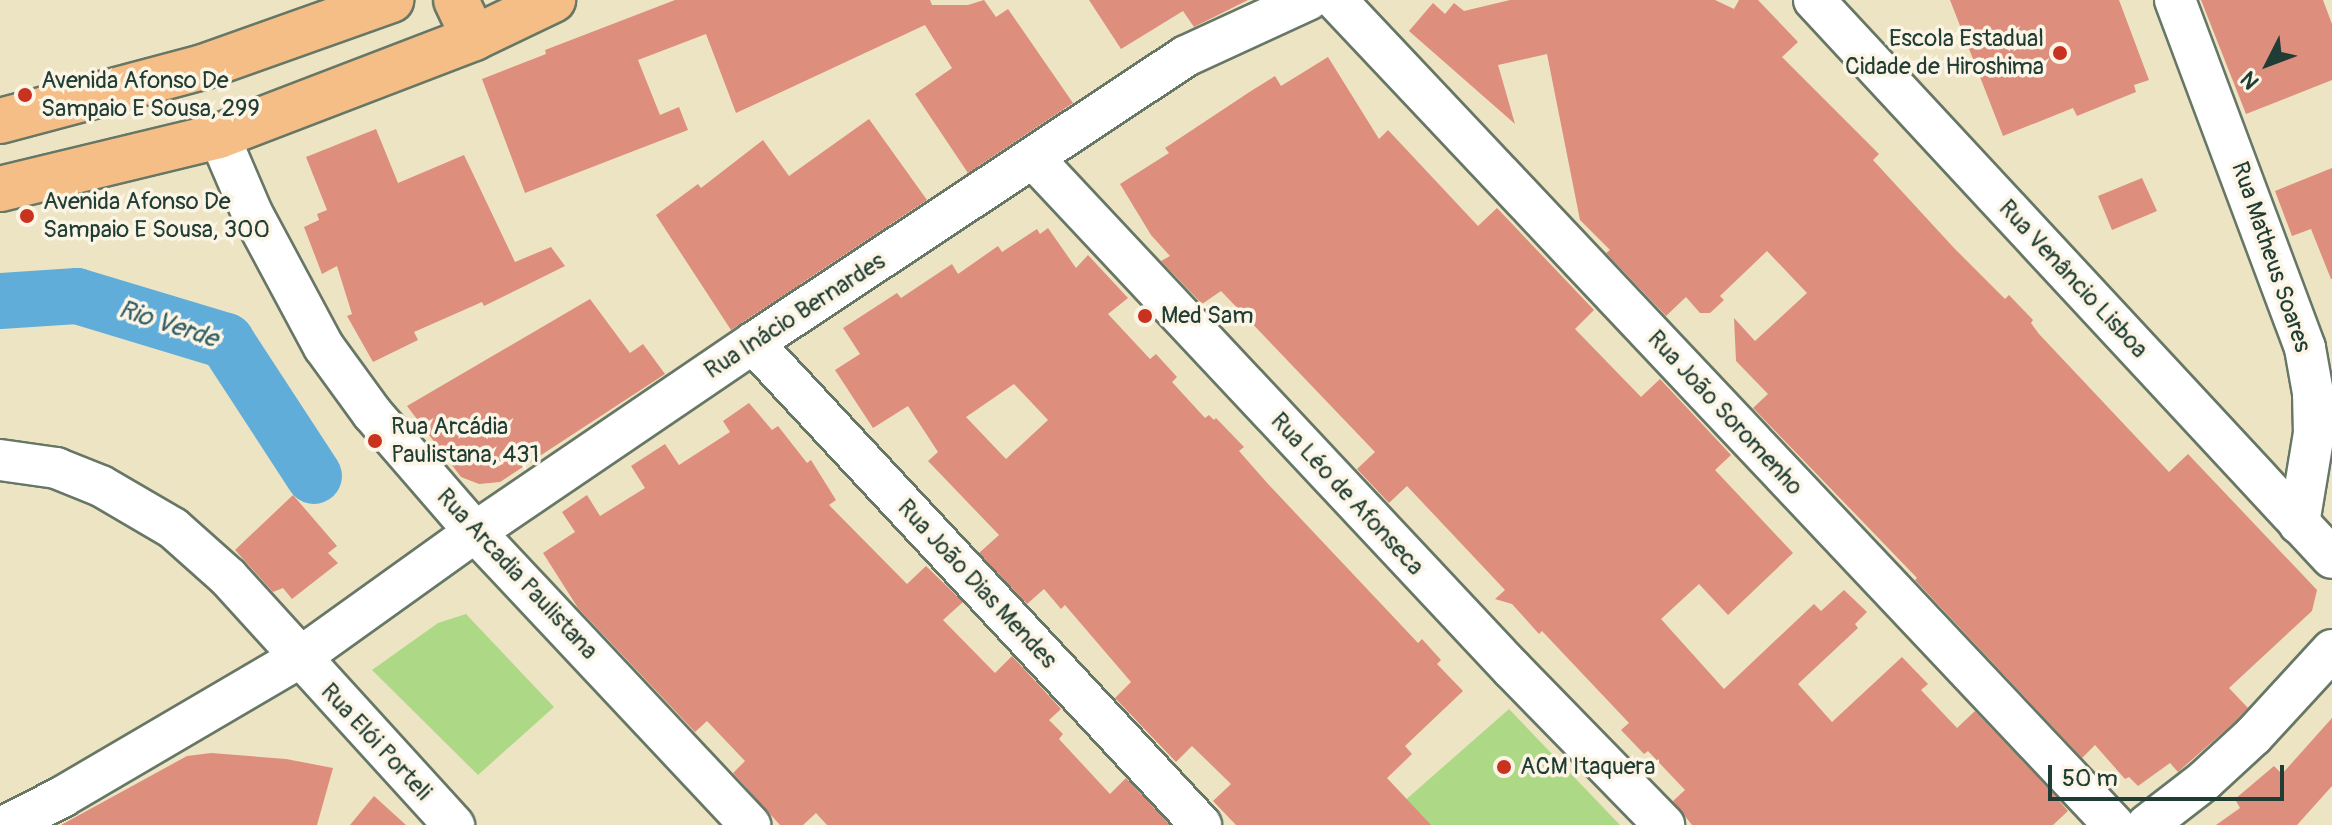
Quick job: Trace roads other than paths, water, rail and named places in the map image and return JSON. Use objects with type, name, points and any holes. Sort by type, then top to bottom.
[{"type":"main road","points":[[0,121],[203,67],[391,0]]},
{"type":"main road","points":[[0,189],[219,136],[465,19],[553,0]]},
{"type":"street","name":"Rua Inácio Bernardes","points":[[7,825],[167,737],[299,658],[475,532],[753,343],[1186,56],[1308,0]]},
{"type":"street","name":"Rua João Soromenho","points":[[1336,0],[2114,825]]},
{"type":"street","name":"Rua Venâncio Lisboa","points":[[1814,0],[2332,558]]},
{"type":"street","name":"Rua Matheus Soares","points":[[2175,0],[2305,348],[2313,393],[2314,433],[2299,524]]},
{"type":"street","name":"Rua Arcadia Paulistana","points":[[219,136],[252,213],[324,347],[372,413],[475,532],[750,825]]},
{"type":"street","name":"Rua Léo de Afonseca","points":[[1034,159],[1512,669],[1664,825]]},
{"type":"street","name":"Rua João Dias Mendes","points":[[753,343],[1201,825]]},
{"type":"street","name":"Rua Elói Porteli","points":[[0,460],[56,468],[101,486],[164,522],[228,577],[454,825]]},
{"type":"street","points":[[2147,825],[2204,781],[2253,736],[2332,650]]},
{"type":"waterway","name":"Rio Verde","points":[[0,301],[77,296],[226,341],[314,476]]},
{"type":"place","name":"Escola Estadual Cidade de Hiroshima","points":[[2060,53]]},
{"type":"place","name":"Avenida Afonso De Sampaio E Sousa, 299","points":[[25,95]]},
{"type":"place","name":"Avenida Afonso De Sampaio E Sousa, 300","points":[[27,216]]},
{"type":"place","name":"Med Sam","points":[[1145,316]]},
{"type":"place","name":"Rua Arcádia Paulistana, 431","points":[[375,441]]},
{"type":"place","name":"ACM Itaquera","points":[[1504,767]]}]
